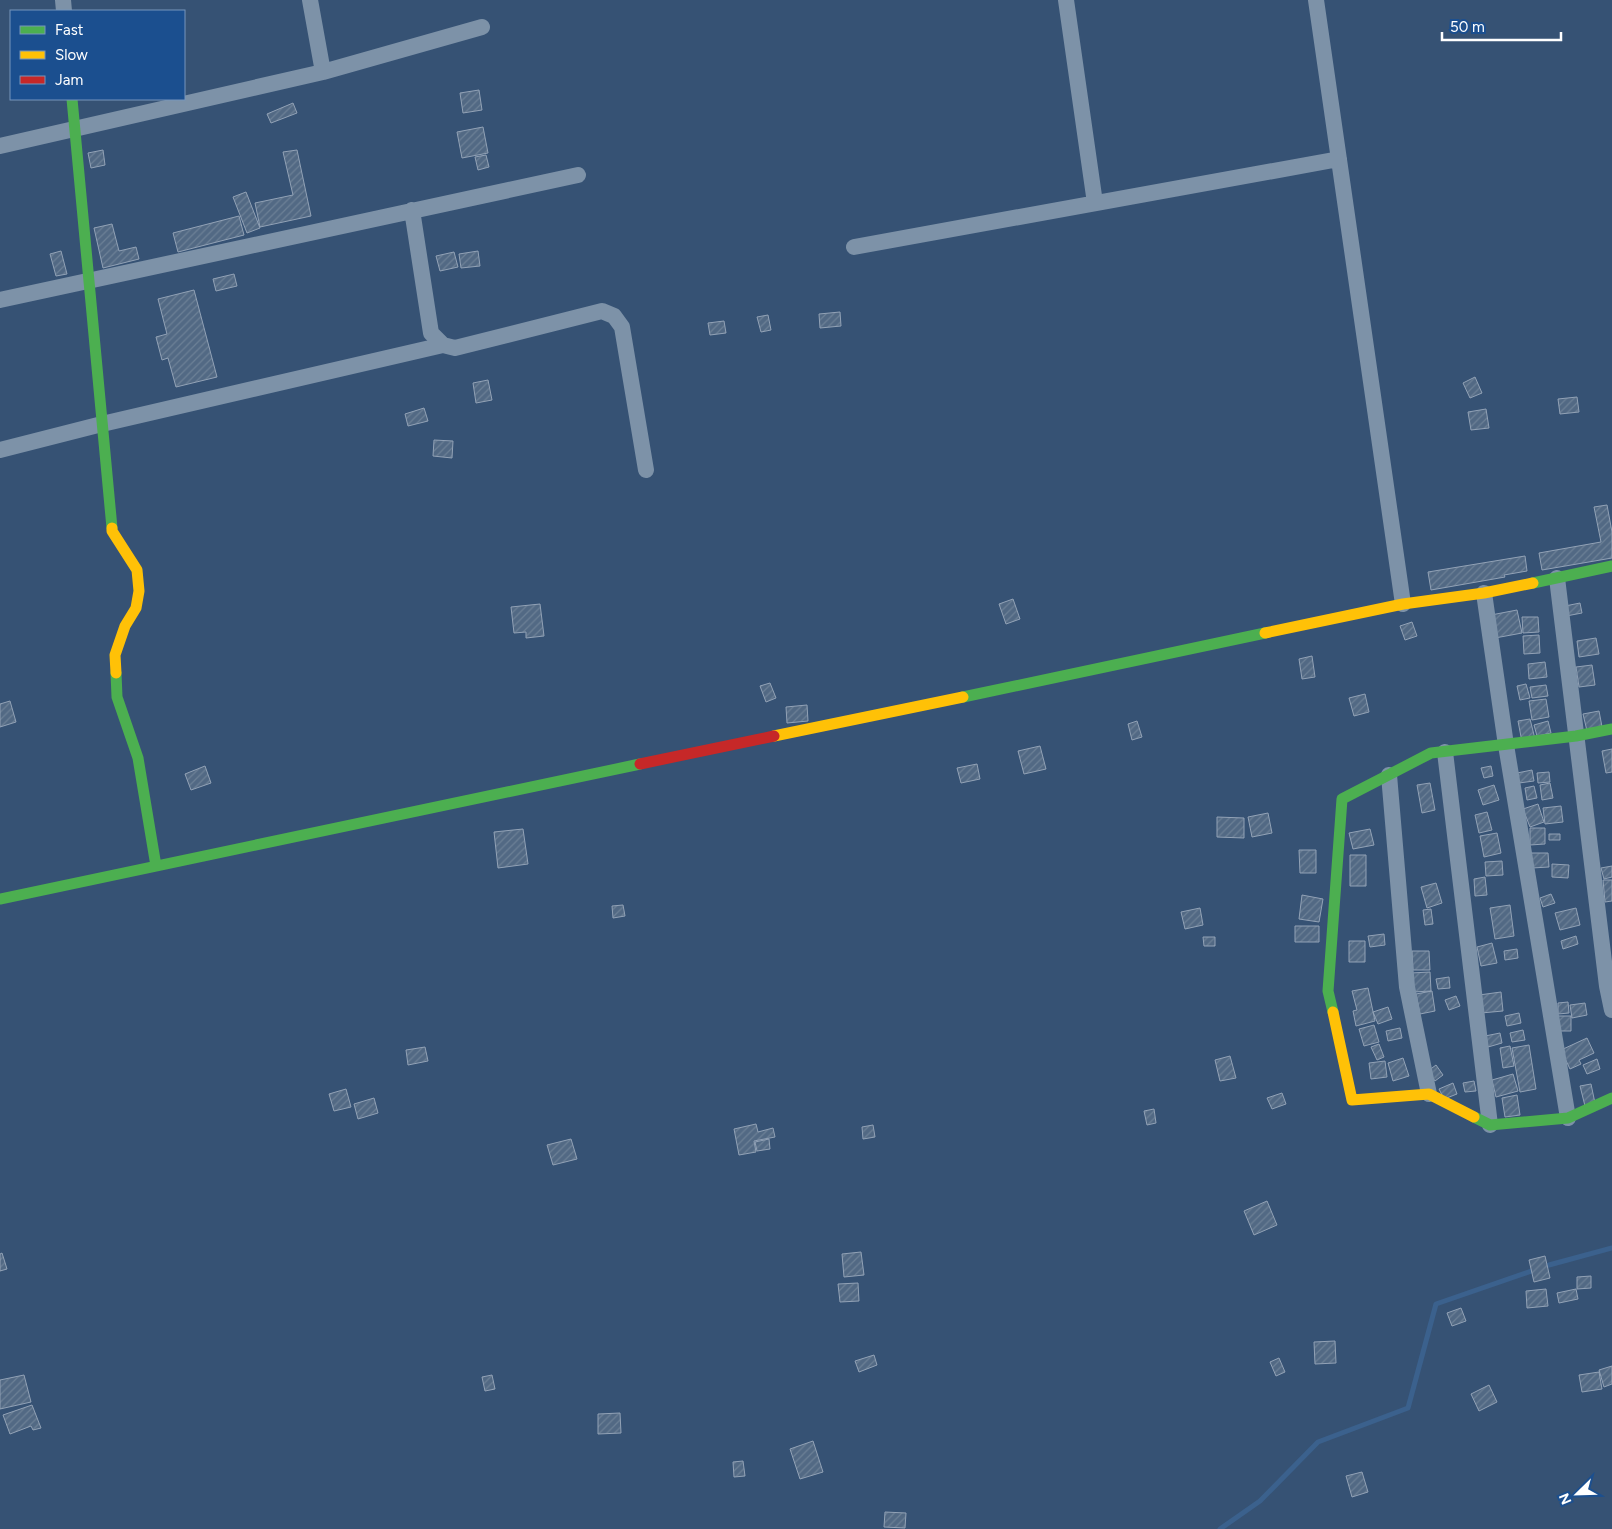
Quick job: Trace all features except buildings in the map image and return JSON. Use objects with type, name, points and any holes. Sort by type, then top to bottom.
[{"type":"street","points":[[310,0],[323,72]]},
{"type":"street","points":[[1066,0],[1095,203]]},
{"type":"street","points":[[1316,0],[1403,604]]},
{"type":"street","points":[[0,146],[323,72],[482,27]]},
{"type":"street","points":[[72,100],[112,531],[137,570],[139,591],[136,608],[125,626],[116,655],[117,697],[138,758],[156,866]]},
{"type":"street","points":[[854,247],[1339,159]]},
{"type":"street","points":[[0,300],[578,175]]},
{"type":"street","points":[[412,210],[431,333],[442,345]]},
{"type":"street","points":[[0,450],[102,424],[442,345],[455,348],[602,311],[614,316],[622,327],[646,470]]},
{"type":"street","points":[[0,899],[1403,604],[1484,593],[1612,566]]},
{"type":"street","points":[[1557,578],[1607,986],[1612,1010]]},
{"type":"street","points":[[1484,593],[1506,745],[1568,1118]]},
{"type":"street","points":[[1612,729],[1576,736],[1431,753],[1342,799],[1328,991],[1352,1100],[1428,1094],[1490,1125],[1568,1118],[1612,1098]]},
{"type":"street","points":[[1445,752],[1490,1125]]},
{"type":"street","points":[[1389,775],[1406,987],[1428,1094]]},
{"type":"waterway","points":[[1220,1529],[1260,1501],[1318,1442],[1408,1408],[1436,1304],[1549,1265],[1612,1248]]},
{"type":"traffic: fast","points":[[72,100],[112,528]]},
{"type":"traffic: fast","points":[[1533,583],[1612,566]]},
{"type":"traffic: fast","points":[[963,697],[1265,633]]},
{"type":"traffic: fast","points":[[116,673],[117,697],[138,758],[156,866]]},
{"type":"traffic: fast","points":[[1333,1012],[1328,991],[1342,799],[1431,753],[1576,736],[1612,729]]},
{"type":"traffic: fast","points":[[0,899],[640,764]]},
{"type":"traffic: fast","points":[[1474,1117],[1490,1125],[1568,1118],[1612,1098]]},
{"type":"traffic: slow","points":[[112,528],[112,531],[137,570],[139,591],[136,608],[125,626],[115,655],[116,673]]},
{"type":"traffic: slow","points":[[1265,633],[1403,604],[1484,593],[1533,583]]},
{"type":"traffic: slow","points":[[774,736],[963,697]]},
{"type":"traffic: slow","points":[[1333,1012],[1352,1100],[1429,1094],[1474,1117]]},
{"type":"traffic: jam","points":[[640,764],[774,736]]}]
